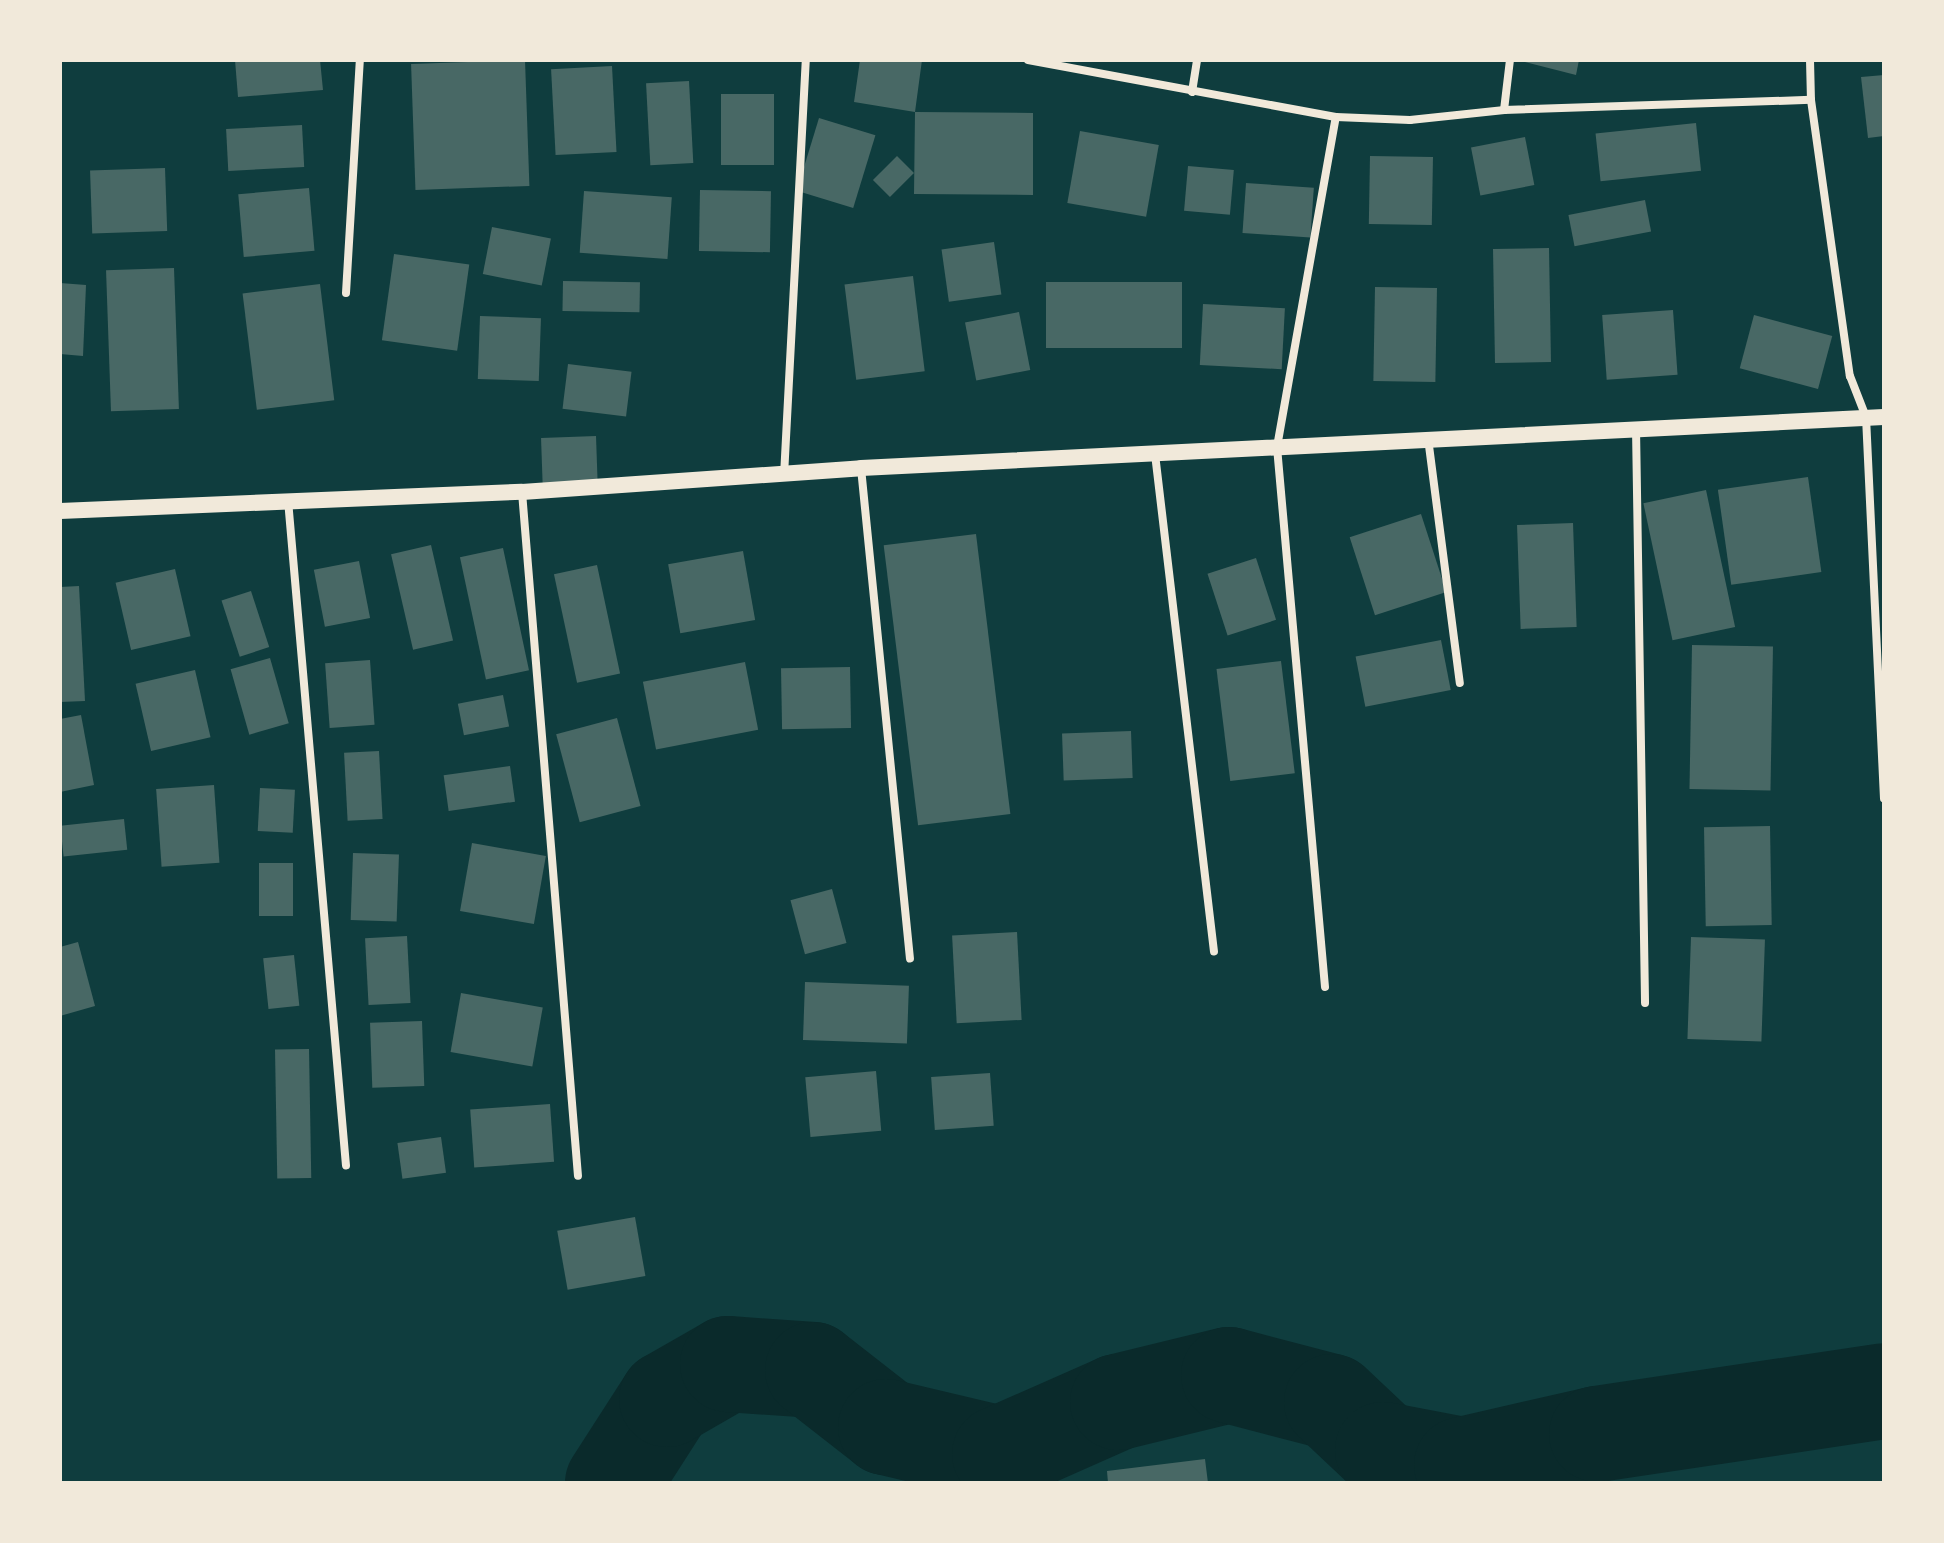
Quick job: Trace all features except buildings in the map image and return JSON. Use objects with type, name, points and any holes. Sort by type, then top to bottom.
[{"type":"main road","points":[[60,511],[288,498],[522,492],[784,476],[861,468],[1884,417]]},
{"type":"street","points":[[346,293],[360,60]]},
{"type":"street","points":[[784,476],[806,60]]},
{"type":"street","points":[[1028,60],[1336,117],[1410,120],[1504,110],[1811,100]]},
{"type":"street","points":[[1192,92],[1197,60]]},
{"type":"street","points":[[1504,110],[1510,60]]},
{"type":"street","points":[[1810,60],[1811,100],[1850,376],[1866,417],[1884,799]]},
{"type":"street","points":[[1325,987],[1277,447],[1336,117]]},
{"type":"street","points":[[1636,428],[1645,1003]]},
{"type":"street","points":[[1428,438],[1460,683]]},
{"type":"street","points":[[1155,453],[1214,952]]},
{"type":"street","points":[[861,468],[910,959]]},
{"type":"street","points":[[522,492],[578,1176]]},
{"type":"street","points":[[288,498],[346,1165]]},
{"type":"waterway","points":[[613,1483],[667,1399],[728,1364],[813,1370],[886,1427],[1000,1454],[1118,1402],[1229,1375],[1332,1402],[1383,1450],[1462,1465],[1597,1434],[1884,1391]]}]
